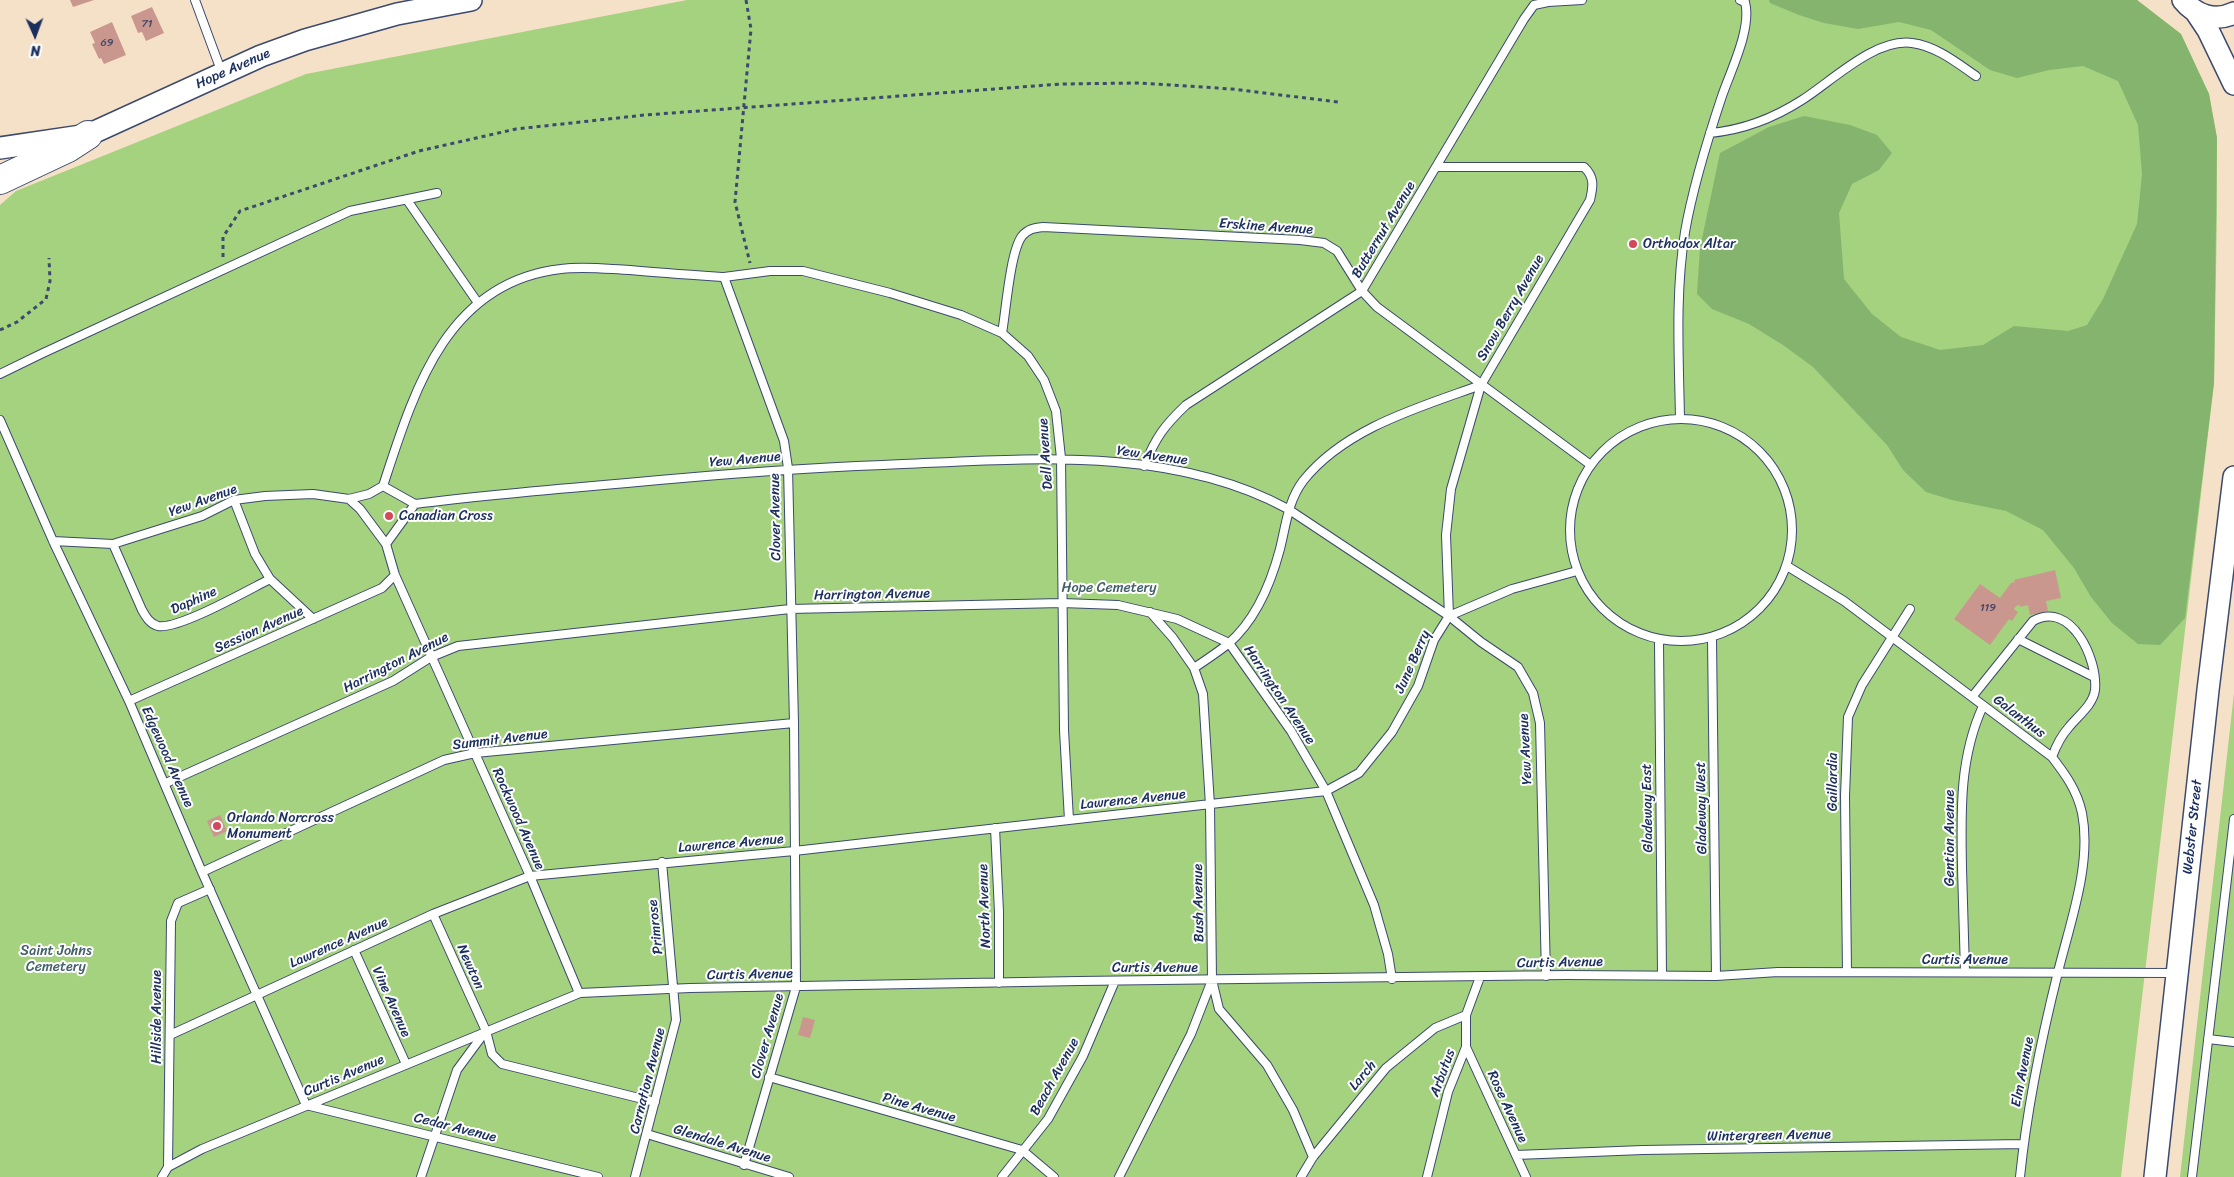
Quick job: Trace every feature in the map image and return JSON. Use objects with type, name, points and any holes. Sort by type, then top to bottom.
[{"type":"highway","points":[[0,180],[68,148],[88,135]]},
{"type":"main road","name":"Hope Avenue","points":[[0,148],[88,135],[222,74],[305,40],[396,10],[439,2],[470,0]]},
{"type":"main road","points":[[2189,6],[2206,16],[2216,18],[2234,13]]},
{"type":"main road","points":[[2189,6],[2208,30],[2234,84]]},
{"type":"main road","name":"Webster Street","points":[[2155,1177],[2207,699],[2234,477]]},
{"type":"lane","points":[[195,0],[222,74]]},
{"type":"lane","name":"Butternut Avenue","points":[[1144,466],[1153,443],[1165,424],[1186,405],[1362,290],[1524,19],[1534,6],[1548,2],[1582,0]]},
{"type":"lane","points":[[1680,419],[1681,278],[1685,233],[1710,133],[1744,33],[1748,12],[1745,2],[1740,0]]},
{"type":"lane","points":[[1710,133],[1732,131],[1762,120],[1801,101],[1853,64],[1886,45],[1912,43],[1940,52],[1976,76]]},
{"type":"lane","name":"Snow Berry Avenue","points":[[1437,167],[1584,167],[1591,173],[1594,186],[1590,200],[1481,385],[1451,489],[1446,535],[1449,616]]},
{"type":"lane","points":[[0,374],[350,211],[437,193]]},
{"type":"lane","points":[[407,200],[478,303]]},
{"type":"lane","name":"Erskine Avenue","points":[[1002,333],[1013,259],[1021,237],[1031,229],[1043,227],[1300,240],[1324,243],[1337,251],[1362,290],[1377,307],[1588,463]]},
{"type":"lane","points":[[386,544],[415,504],[383,486],[410,404],[435,354],[467,312],[478,303],[492,292],[528,275],[562,269],[602,269],[724,277]]},
{"type":"lane","name":"Dell Avenue","points":[[724,277],[752,273],[803,271],[890,293],[961,315],[1002,333],[1028,356],[1044,380],[1056,411],[1061,458],[1064,730],[1069,820]]},
{"type":"lane","name":"Clover Avenue","points":[[724,277],[784,440],[788,468],[794,723],[796,987],[744,1165]]},
{"type":"lane","points":[[1194,668],[1229,643],[1258,607],[1273,575],[1288,509],[1303,482],[1328,456],[1353,439],[1394,418],[1481,385]]},
{"type":"lane","points":[[1680,419],[1707,422],[1725,428],[1742,436],[1767,458],[1783,484],[1791,511],[1793,537],[1787,566],[1774,589],[1758,608],[1712,639],[1671,645],[1641,636],[1614,619],[1592,595],[1577,571],[1570,540],[1570,522],[1578,482],[1588,463],[1608,444],[1640,426],[1680,419]]},
{"type":"lane","name":"Edgewood Avenue","points":[[0,420],[166,783],[202,872],[306,1105]]},
{"type":"lane","name":"Yew Avenue","points":[[415,504],[478,496],[788,468],[1061,458],[1144,466],[1227,483],[1264,496],[1288,509],[1449,616],[1481,642],[1518,667],[1533,693],[1540,723],[1546,976]]},
{"type":"lane","name":"Yew Avenue","points":[[54,541],[113,544],[202,516],[234,500],[313,494],[349,499],[369,494],[383,486]]},
{"type":"lane","name":"Rockwood Avenue","points":[[349,499],[360,510],[386,544],[395,575],[530,876],[579,993]]},
{"type":"lane","points":[[234,500],[254,554],[270,579],[313,619]]},
{"type":"lane","name":"Daphine","points":[[113,544],[142,610],[148,620],[155,625],[176,624],[270,579]]},
{"type":"lane","name":"Galanthus","points":[[1787,566],[1844,601],[1893,636],[2052,757],[2072,782],[2082,812],[2084,840],[2078,899],[2058,973]]},
{"type":"lane","points":[[1449,616],[1512,589],[1577,571]]},
{"type":"lane","name":"Session Avenue","points":[[129,701],[382,588],[395,575]]},
{"type":"lane","name":"Harrington Avenue","points":[[166,783],[393,681],[431,658],[458,646],[790,609],[1062,603],[1118,605],[1177,619],[1229,643],[1291,731],[1326,791],[1374,905],[1388,954],[1392,979]]},
{"type":"lane","name":"Gaillardia","points":[[1847,972],[1846,727],[1850,708],[1910,609]]},
{"type":"lane","name":"Bush Avenue","points":[[1119,1177],[1191,1034],[1212,980],[1210,804],[1203,694],[1194,668],[1173,638],[1150,612]]},
{"type":"lane","name":"June Berry","points":[[1326,791],[1358,773],[1392,732],[1418,686],[1434,640],[1449,616]]},
{"type":"lane","points":[[1972,698],[2029,625],[2040,617],[2059,618],[2072,628],[2084,642],[2090,656],[2095,690],[2092,700],[2058,741],[2052,757]]},
{"type":"lane","name":"Gladeway West","points":[[1712,639],[1716,976]]},
{"type":"lane","points":[[2018,639],[2094,677]]},
{"type":"lane","name":"Gladeway East","points":[[1659,641],[1662,975]]},
{"type":"lane","name":"Gention Avenue","points":[[1965,972],[1962,833],[1963,770],[1973,729],[1983,706]]},
{"type":"lane","name":"Summit Avenue","points":[[202,872],[444,760],[475,753],[794,723]]},
{"type":"lane","name":"Lawrence Avenue","points":[[170,1035],[433,914],[530,876],[794,851],[1326,791]]},
{"type":"lane","points":[[2192,1177],[2231,863],[2234,819]]},
{"type":"lane","name":"North Avenue","points":[[994,828],[999,912],[999,983]]},
{"type":"lane","name":"Primrose","points":[[662,862],[675,989]]},
{"type":"lane","name":"Hillside Avenue","points":[[168,1168],[171,921],[178,903],[210,889]]},
{"type":"lane","name":"Newton","points":[[433,914],[486,1031],[492,1054],[502,1064],[655,1102]]},
{"type":"lane","name":"Vine Avenue","points":[[354,950],[406,1064]]},
{"type":"lane","name":"Curtis Avenue","points":[[168,1168],[202,1149],[579,993],[675,989],[1115,981],[1716,976],[1778,972],[2178,973]]},
{"type":"lane","name":"Elm Avenue","points":[[2020,1177],[2031,1092],[2058,973]]},
{"type":"lane","name":"Arbutus","points":[[1427,1177],[1448,1092],[1466,1047],[1466,1015],[1480,977]]},
{"type":"lane","points":[[1212,980],[1219,1009],[1267,1065],[1293,1110],[1313,1157]]},
{"type":"lane","name":"Beach Avenue","points":[[1002,1177],[1048,1119],[1083,1056],[1115,981]]},
{"type":"lane","name":"Carnation Avenue","points":[[635,1177],[648,1134],[676,1020],[675,989]]},
{"type":"lane","name":"Larch","points":[[1301,1177],[1313,1157],[1386,1068],[1435,1028],[1466,1015]]},
{"type":"lane","points":[[421,1177],[457,1070],[486,1031]]},
{"type":"lane","points":[[2208,1039],[2234,1042]]},
{"type":"lane","name":"Rose Avenue","points":[[1466,1047],[1526,1177]]},
{"type":"lane","name":"Pine Avenue","points":[[769,1077],[1022,1150],[1054,1177]]},
{"type":"lane","name":"Cedar Avenue","points":[[306,1105],[434,1135],[598,1177]]},
{"type":"lane","name":"Glendale Avenue","points":[[648,1134],[744,1165],[789,1177]]},
{"type":"lane","name":"Wintergreen Avenue","points":[[1516,1155],[1642,1150],[2023,1144]]},
{"type":"lane","points":[[162,1177],[168,1168]]},
{"type":"path","points":[[746,0],[751,29],[735,202],[752,273]]},
{"type":"path","points":[[223,270],[222,237],[240,211],[419,151],[516,129],[645,115],[1081,84],[1140,83],[1232,89],[1338,102]]},
{"type":"path","points":[[0,330],[17,322],[46,299],[50,281],[49,258]]},
{"type":"green space","name":"Hope Cemetery","points":[[687,0],[2137,0],[2181,34],[2209,94],[2217,138],[2214,383],[2121,1177],[0,1177],[0,205],[16,191],[306,74]]},
{"type":"green space","points":[[1769,0],[2137,0],[2181,34],[2209,94],[2217,138],[2214,383],[2185,618],[2160,645],[2138,644],[2112,623],[2091,597],[2074,568],[2043,530],[2006,511],[1952,500],[1926,492],[1903,470],[1887,445],[1813,367],[1783,345],[1749,324],[1712,309],[1697,294],[1700,248],[1720,153],[1769,127],[1804,116],[1850,125],[1877,135],[1892,153],[1879,170],[1852,184],[1839,213],[1844,279],[1872,314],[1901,337],[1940,350],[1983,345],[2014,326],[2068,331],[2087,325],[2103,299],[2137,224],[2142,174],[2138,125],[2118,81],[2083,66],[2049,70],[2017,78],[1990,70],[1931,30],[1899,22],[1858,29],[1824,23],[1770,3]]},
{"type":"green space","points":[[2234,693],[2234,1177],[2180,1177]]},
{"type":"building","points":[[70,0],[94,0],[73,7]]},
{"type":"building","points":[[152,7],[164,33],[146,41],[142,32],[138,33],[131,16]]},
{"type":"building","points":[[112,22],[126,55],[104,64],[101,58],[99,59],[92,44],[95,43],[90,32]]},
{"type":"building","points":[[2055,570],[2061,598],[2046,601],[2048,611],[2030,615],[2028,605],[2016,606],[2014,609],[2018,612],[2012,621],[2009,619],[1990,645],[1954,619],[1980,584],[2000,598],[2011,583],[2015,582],[2014,580]]},
{"type":"building","name":"Orlando Norcross Monument","points":[[220,815],[227,831],[214,837],[207,821]]},
{"type":"building","points":[[803,1017],[815,1020],[810,1038],[798,1035]]},
{"type":"place","name":"Orthodox Altar","points":[[1633,244]]},
{"type":"place","name":"Canadian Cross","points":[[389,516]]},
{"type":"place","name":"Orlando Norcross Monument","points":[[217,826]]},
{"type":"park label","name":"Saint Johns Cemetery","points":[[56,960]]}]
